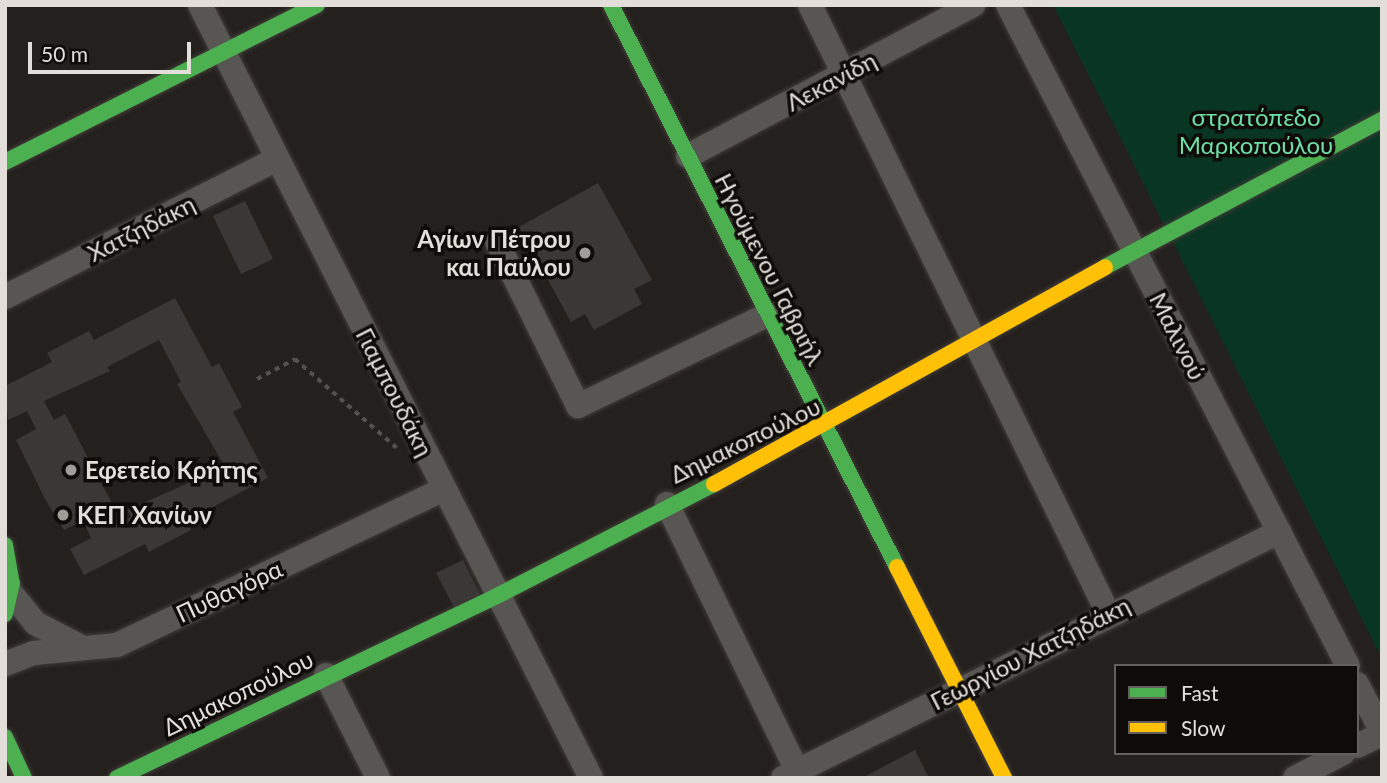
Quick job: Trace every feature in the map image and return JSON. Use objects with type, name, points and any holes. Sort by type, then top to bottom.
[{"type":"street","name":"Γιαμπουδάκη","points":[[200,5],[591,778]]},
{"type":"street","points":[[5,162],[225,54],[317,5]]},
{"type":"street","name":"Ηγούμενου Γαβριήλ","points":[[611,5],[766,315],[961,687],[1004,778]]},
{"type":"street","points":[[810,5],[1108,613]]},
{"type":"street","name":"Λεκανίδη","points":[[688,156],[973,5]]},
{"type":"street","name":"Μαλινού","points":[[1008,5],[1347,664]]},
{"type":"street","name":"Δημακοπούλου","points":[[117,778],[326,675],[497,596],[667,504],[824,427],[977,343],[1134,251],[1382,120]]},
{"type":"street","name":"Χατζηδάκη","points":[[5,298],[277,159]]},
{"type":"street","points":[[498,242],[578,406],[766,315]]},
{"type":"street","name":"Πυθαγόρα","points":[[5,664],[34,653],[117,645],[444,489]]},
{"type":"street","points":[[667,504],[790,774]]},
{"type":"street","name":"Γεωργίου Χατζηδάκη","points":[[790,774],[1108,613],[1279,532]]},
{"type":"street","points":[[5,545],[8,603],[34,624],[87,649]]},
{"type":"street","points":[[326,675],[378,778]]},
{"type":"street","points":[[1359,688],[1382,733],[1359,745]]},
{"type":"street","points":[[5,737],[24,778]]},
{"type":"street","points":[[1295,778],[1339,755]]},
{"type":"path","points":[[257,379],[295,359],[404,454]]},
{"type":"green space","name":"στρατόπεδο Μαρκοπούλου","points":[[1053,5],[1382,5],[1382,659],[1112,121]]},
{"type":"building","name":"Αγίων Πέτρου και Παύλου","points":[[598,183],[652,280],[634,289],[642,304],[594,330],[585,314],[571,322],[519,227]]},
{"type":"building","points":[[245,201],[273,259],[241,274],[213,216]]},
{"type":"building","points":[[175,298],[212,367],[219,363],[242,407],[233,412],[268,478],[186,521],[191,530],[149,552],[145,544],[84,575],[70,549],[91,538],[83,521],[64,530],[45,499],[16,440],[36,429],[27,411],[8,420],[5,386],[52,362],[47,353],[89,331],[94,340]],"holes":[[[159,340],[181,382],[177,384],[225,467],[127,510],[131,517],[110,528],[101,511],[113,505],[65,414],[54,420],[44,401],[110,371],[107,367]]]},
{"type":"building","points":[[463,560],[480,594],[454,607],[436,573]]},
{"type":"building","points":[[915,750],[929,778],[862,778]]},
{"type":"traffic: fast","points":[[5,162],[317,5]]},
{"type":"traffic: fast","points":[[611,5],[897,567]]},
{"type":"traffic: fast","points":[[1105,267],[1382,120]]},
{"type":"traffic: fast","points":[[117,778],[497,596],[714,484]]},
{"type":"traffic: fast","points":[[5,545],[12,583],[5,614]]},
{"type":"traffic: fast","points":[[5,737],[24,778]]},
{"type":"traffic: slow","points":[[714,484],[1105,267]]},
{"type":"traffic: slow","points":[[897,567],[1004,778]]},
{"type":"place","name":"Αγίων Πέτρου και Παύλου","points":[[585,253]]},
{"type":"place","name":"Εφετείο Κρήτης","points":[[71,470]]},
{"type":"place","name":"ΚΕΠ Χανίων","points":[[63,515]]}]
